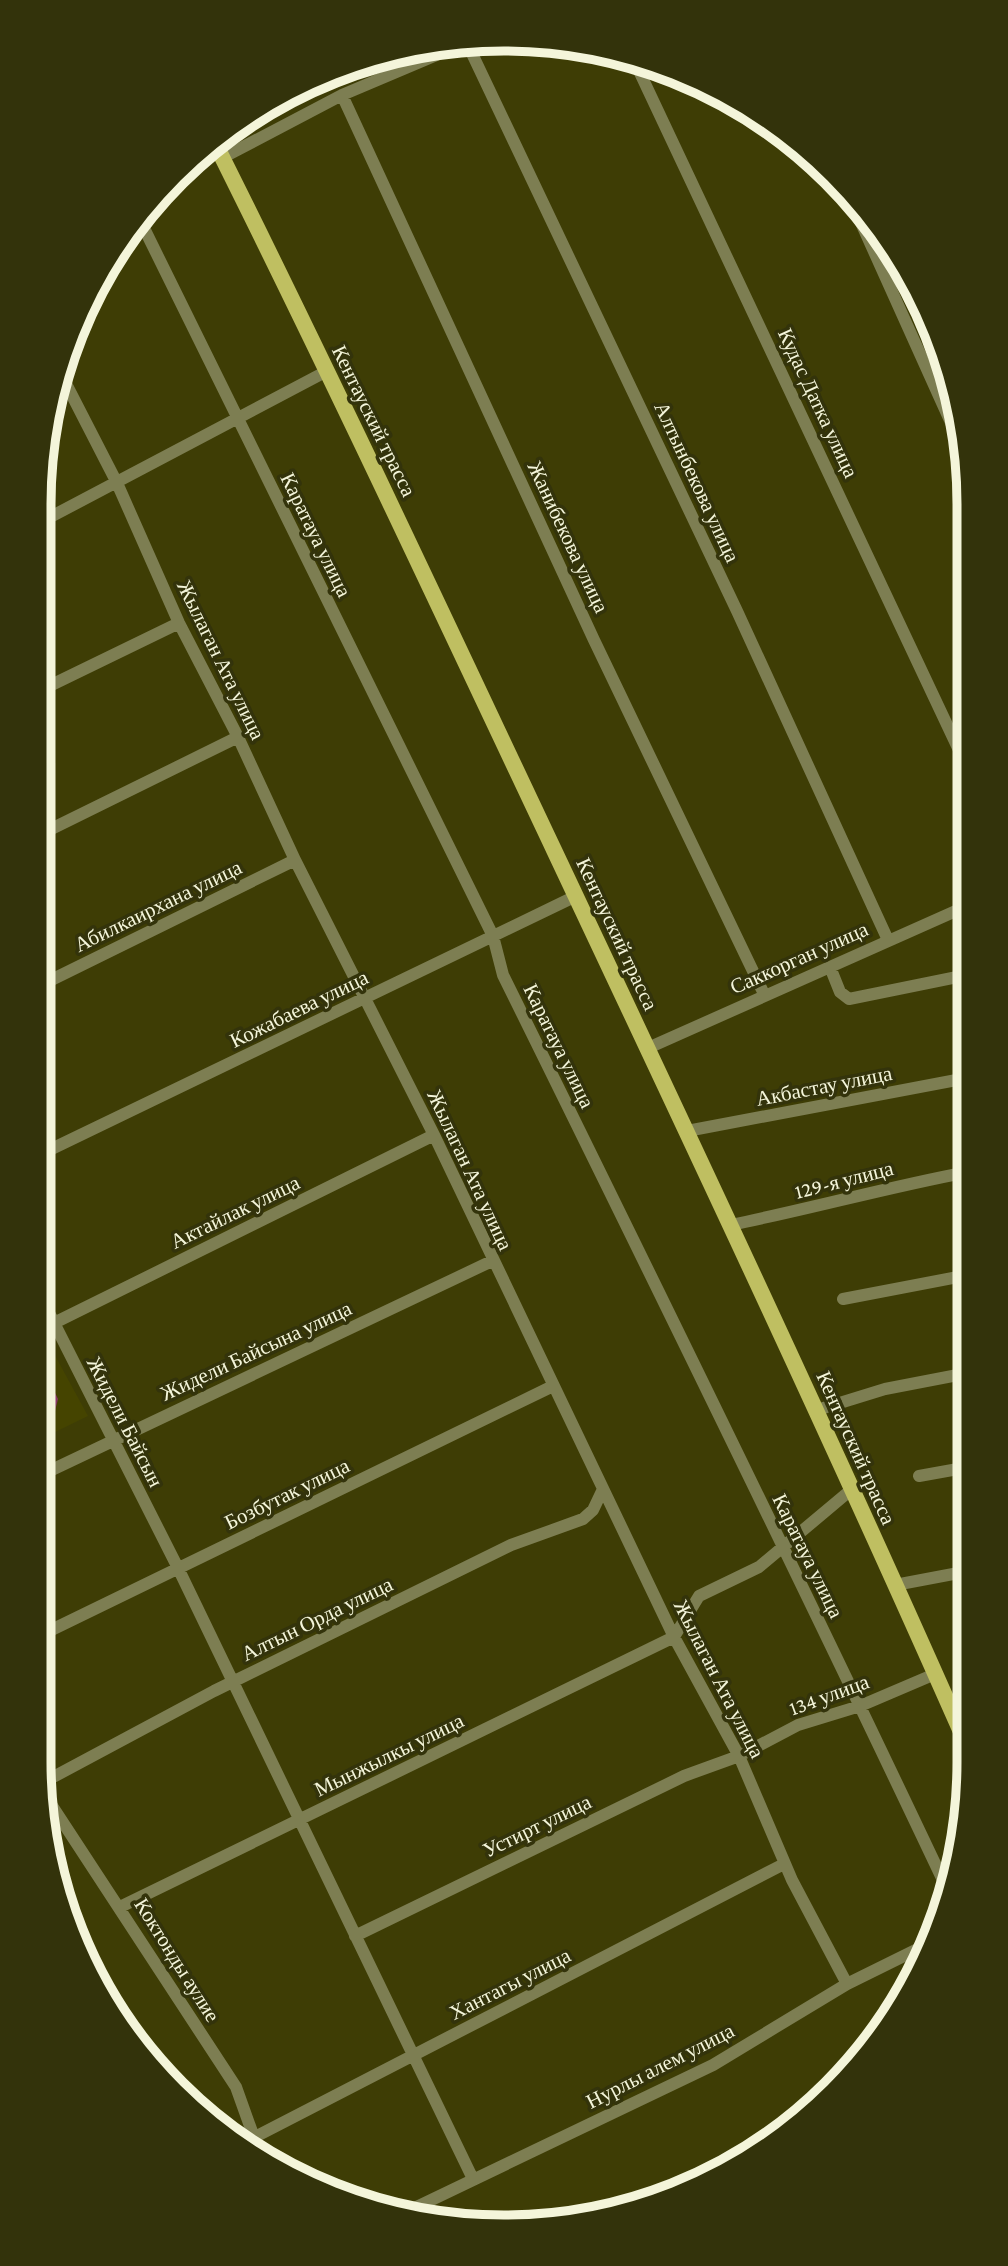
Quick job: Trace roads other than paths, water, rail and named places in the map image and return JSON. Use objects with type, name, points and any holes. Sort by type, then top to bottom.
[{"type":"main road","name":"Кентауский трасса","points":[[219,151],[327,371],[687,1131],[817,1410],[957,1722]]},
{"type":"street","name":"Алтынбекова улица","points":[[476,52],[888,940]]},
{"type":"street","points":[[222,158],[342,95],[434,57]]},
{"type":"street","name":"Кудас Датка улица","points":[[639,72],[957,744]]},
{"type":"street","name":"Жанибекова улица","points":[[342,95],[589,627],[764,994]]},
{"type":"street","points":[[862,226],[950,422]]},
{"type":"street","name":"Каратауа улица","points":[[144,228],[493,936],[503,975],[718,1410],[782,1550],[942,1879]]},
{"type":"street","points":[[51,516],[327,371]]},
{"type":"street","name":"Жылаган Ата улица","points":[[67,385],[117,483],[180,623],[238,737],[295,860],[434,1135],[674,1637],[739,1756],[784,1864],[846,1984]]},
{"type":"street","points":[[51,685],[180,623]]},
{"type":"street","points":[[51,829],[238,737]]},
{"type":"street","name":"Абилкаирхана улица","points":[[51,980],[295,860]]},
{"type":"street","name":"Кожабаева улица","points":[[51,1149],[576,896]]},
{"type":"street","name":"Саккорган улица","points":[[648,1048],[764,994],[957,910]]},
{"type":"street","points":[[830,967],[840,992],[849,999],[957,977]]},
{"type":"street","name":"Акбастау улица","points":[[687,1131],[957,1080]]},
{"type":"street","name":"Актайлак улица","points":[[52,1324],[434,1135]]},
{"type":"street","name":"129-я улица","points":[[730,1225],[799,1212],[906,1183],[957,1174]]},
{"type":"street","name":"Жидели Байсына улица","points":[[51,1470],[492,1261]]},
{"type":"street","points":[[843,1298],[957,1277]]},
{"type":"street","name":"Жидели Байсын","points":[[52,1324],[178,1568],[473,2179]]},
{"type":"street","points":[[817,1410],[885,1389],[957,1375]]},
{"type":"street","name":"Бозбутак улица","points":[[51,1630],[553,1386]]},
{"type":"street","points":[[919,1476],[957,1469]]},
{"type":"street","name":"Алтын Орда улица","points":[[52,1778],[232,1682],[511,1545],[583,1519],[593,1510],[603,1489]]},
{"type":"street","points":[[674,1637],[699,1596],[759,1567],[852,1489]]},
{"type":"street","points":[[895,1586],[957,1573]]},
{"type":"street","name":"Мынжылкы улица","points":[[120,1907],[674,1637]]},
{"type":"street","name":"134 улица","points":[[739,1756],[798,1725],[860,1706],[935,1674]]},
{"type":"street","points":[[951,1709],[957,1707]]},
{"type":"street","name":"Устирт улица","points":[[355,1936],[684,1776],[739,1756]]},
{"type":"street","name":"Коктонды аулие","points":[[55,1819],[120,1907],[236,2087],[253,2138]]},
{"type":"street","name":"Хантагы улица","points":[[253,2138],[784,1864]]},
{"type":"street","name":"Нурлы алем улица","points":[[416,2207],[713,2065],[846,1984],[916,1951]]}]
